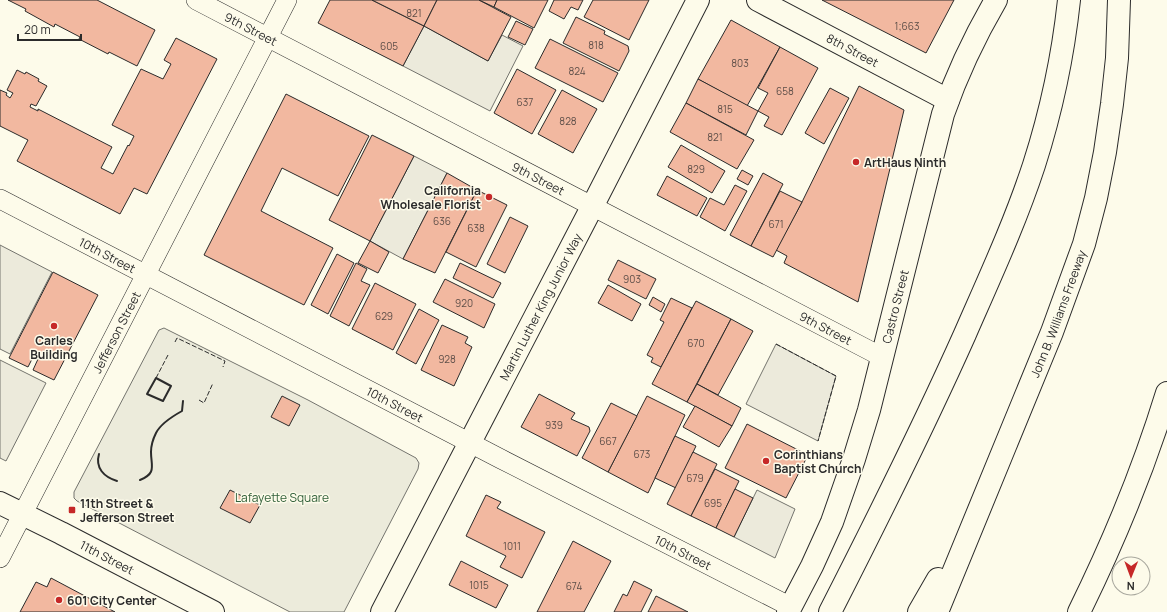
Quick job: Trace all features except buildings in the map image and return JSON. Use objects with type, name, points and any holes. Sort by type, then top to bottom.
[{"type":"main road","name":"Martin Luther King Junior Way","points":[[382,612],[698,0]]},
{"type":"main road","name":"8th Street","points":[[758,0],[948,100]]},
{"type":"main road","name":"Castro Street","points":[[789,610],[822,544],[847,483],[869,410],[939,127],[948,100],[976,36],[996,0]]},
{"type":"main road","points":[[830,612],[899,475],[938,392],[979,303],[1018,209],[1034,166],[1048,115],[1063,46],[1069,0]]},
{"type":"main road","name":"John B. Williams Freeway","points":[[937,612],[1052,332],[1084,244],[1096,198],[1112,104],[1117,48],[1119,0]]},
{"type":"main road","points":[[1080,612],[1127,506],[1167,393]]},
{"type":"main road","name":"11th Street","points":[[0,503],[61,533],[212,612]]},
{"type":"main road","points":[[919,612],[980,509]]},
{"type":"street","name":"9th Street","points":[[196,0],[882,357]]},
{"type":"street","name":"Jefferson Street","points":[[0,558],[287,0]]},
{"type":"street","name":"10th Street","points":[[0,199],[470,442],[789,610]]},
{"type":"green space","name":"Lafayette Square","points":[[164,328],[308,400],[416,458],[419,463],[418,469],[344,612],[290,612],[77,501],[74,498],[74,492],[159,330]]},
{"type":"shaded area","points":[[424,26],[488,61],[502,35],[523,46],[490,111],[403,66]]},
{"type":"shaded area","points":[[414,156],[447,173],[403,259],[370,241]]},
{"type":"shaded area","points":[[0,245],[52,272],[10,354],[0,349]]},
{"type":"shaded area","points":[[776,344],[836,376],[818,441],[746,404]]},
{"type":"shaded area","points":[[0,360],[46,383],[6,461],[0,458]]},
{"type":"shaded area","points":[[757,490],[795,509],[775,558],[734,537]]},
{"type":"fence","points":[[175,342],[177,338],[225,361],[223,367]]},
{"type":"fence","points":[[776,344],[836,376],[818,441]]},
{"type":"fence","points":[[156,378],[168,355]]},
{"type":"fence","points":[[199,400],[204,403],[213,383]]},
{"type":"wall","points":[[156,378],[171,386],[163,401],[147,394],[156,378]]},
{"type":"wall","points":[[140,480],[149,475],[151,472],[151,447],[158,429],[182,411],[183,401]]},
{"type":"wall","points":[[99,454],[98,464],[100,468],[108,477],[117,481]]},
{"type":"place","name":"ArtHaus Ninth","points":[[856,162]]},
{"type":"place","name":"California Wholesale Florist","points":[[489,197]]},
{"type":"place","name":"Carles Building","points":[[54,326]]},
{"type":"place","name":"Corinthians Baptist Church","points":[[766,461]]},
{"type":"place","name":"11th Street & Jefferson Street","points":[[72,510]]},
{"type":"place","name":"601 City Center","points":[[59,600]]}]
